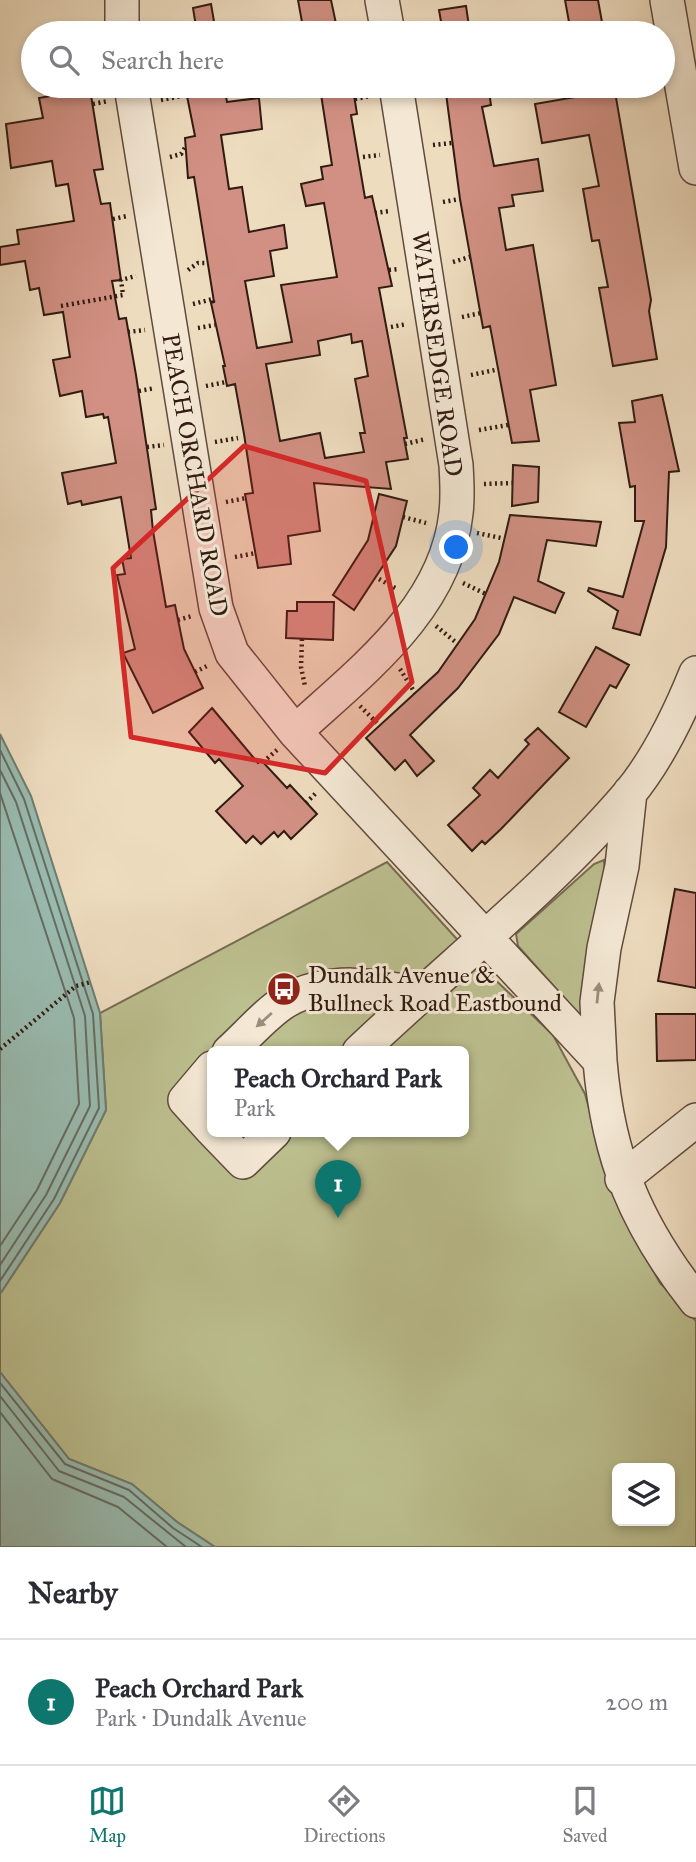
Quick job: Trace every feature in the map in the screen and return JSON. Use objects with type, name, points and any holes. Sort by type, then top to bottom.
[{"type":"street","points":[[122,0],[122,21]]},
{"type":"street","points":[[382,0],[394,21]]},
{"type":"street","points":[[667,0],[673,21]]},
{"type":"street","points":[[675,26],[687,66],[696,168]]},
{"type":"street","name":"PEACH ORCHARD ROAD","points":[[147,98],[181,271],[221,627],[241,667],[295,732],[600,1061]]},
{"type":"street","name":"WATERSEDGE ROAD","points":[[295,732],[395,640],[424,599],[438,571],[456,514],[456,465],[388,98]]},
{"type":"street","points":[[365,1046],[552,875],[630,792],[672,728],[696,673]]},
{"type":"street","points":[[630,792],[622,866],[604,948],[597,1002],[603,1101],[622,1179],[664,1259],[696,1301]]},
{"type":"street","points":[[236,1046],[285,1002],[333,984],[379,986],[420,994]]},
{"type":"street","points":[[207,1074],[185,1100],[207,1124]]},
{"type":"street","points":[[622,1179],[696,1120]]},
{"type":"street","points":[[219,1137],[243,1162],[269,1137]]},
{"type":"path","points":[[157,98],[161,107]]},
{"type":"path","points":[[160,100],[171,98]]},
{"type":"path","points":[[433,145],[452,143]]},
{"type":"path","points":[[167,146],[171,171]]},
{"type":"path","points":[[169,158],[181,154],[186,146]]},
{"type":"path","points":[[363,157],[387,154]]},
{"type":"path","points":[[443,202],[460,199]]},
{"type":"path","points":[[453,262],[472,256]]},
{"type":"path","points":[[61,306],[123,295],[121,279],[181,271],[198,263],[206,263]]},
{"type":"path","points":[[191,293],[198,339]]},
{"type":"path","points":[[193,304],[213,299],[213,302]]},
{"type":"path","points":[[462,317],[481,313]]},
{"type":"path","points":[[197,328],[215,325]]},
{"type":"path","points":[[471,375],[495,370]]},
{"type":"path","points":[[204,376],[208,397]]},
{"type":"path","points":[[206,386],[226,382]]},
{"type":"path","points":[[479,430],[509,425]]},
{"type":"path","points":[[214,430],[217,453]]},
{"type":"path","points":[[405,444],[434,437]]},
{"type":"path","points":[[215,442],[238,438]]},
{"type":"path","points":[[483,484],[513,483]]},
{"type":"path","points":[[224,489],[228,513]]},
{"type":"path","points":[[226,502],[246,498]]},
{"type":"path","points":[[403,517],[430,525],[432,516]]},
{"type":"path","points":[[477,533],[501,538]]},
{"type":"path","points":[[233,546],[237,569]]},
{"type":"path","points":[[235,557],[256,553]]},
{"type":"path","points":[[379,579],[402,590],[395,601]]},
{"type":"path","points":[[460,582],[486,594]]},
{"type":"path","points":[[435,626],[458,644]]},
{"type":"path","points":[[302,639],[301,667],[306,691],[316,682]]},
{"type":"path","points":[[400,668],[415,693]]},
{"type":"path","points":[[359,706],[380,726]]},
{"type":"path","points":[[0,1048],[76,986],[90,982]]},
{"type":"highlighted area","points":[[244,446],[366,481],[412,682],[325,773],[131,737],[113,568]]},
{"type":"green space","points":[[604,860],[605,881],[581,1017],[518,946],[516,934],[594,864]]},
{"type":"green space","points":[[387,862],[484,969],[553,1035],[585,1094],[609,1181],[633,1233],[660,1283],[696,1321],[696,1547],[215,1547],[177,1522],[132,1484],[69,1459],[0,1372],[0,1294],[60,1203],[106,1110],[100,1013]]},
{"type":"water","points":[[0,734],[31,796],[100,1013],[106,1110],[60,1203],[0,1294]]},
{"type":"water","points":[[0,1372],[69,1459],[132,1484],[177,1522],[215,1547],[0,1547]]},
{"type":"building","points":[[298,0],[331,0],[335,21],[302,21]]},
{"type":"building","points":[[565,0],[598,0],[602,21],[569,21]]},
{"type":"building","points":[[211,4],[214,21],[195,21],[193,8]]},
{"type":"building","points":[[466,6],[468,21],[441,21],[439,10]]},
{"type":"building","points":[[39,98],[91,98],[103,169],[94,170],[101,204],[110,203],[121,280],[112,281],[119,319],[126,318],[136,375],[156,509],[151,510],[153,531],[166,607],[175,605],[184,649],[203,688],[153,713],[123,653],[135,649],[117,575],[125,574],[122,559],[131,558],[121,497],[82,505],[81,501],[68,504],[62,473],[116,463],[108,417],[104,418],[103,414],[86,417],[82,391],[60,396],[53,360],[70,357],[63,312],[44,315],[39,288],[30,290],[25,261],[0,265],[0,247],[19,244],[17,230],[74,221],[68,184],[56,186],[52,161],[11,168],[6,124],[43,118]]},
{"type":"building","points":[[187,98],[226,98],[227,102],[259,98],[262,129],[221,135],[229,189],[242,187],[249,232],[284,225],[287,248],[270,251],[274,276],[245,281],[257,348],[292,342],[281,285],[337,277],[324,203],[306,206],[301,184],[323,179],[321,167],[332,165],[322,98],[354,98],[357,114],[351,115],[365,198],[372,196],[392,286],[379,288],[407,438],[404,438],[408,459],[386,462],[391,489],[314,483],[320,531],[288,536],[291,564],[258,568],[245,494],[253,493],[244,434],[235,384],[227,386],[223,366],[211,303],[214,302],[194,177],[188,178],[185,138],[195,136]],"holes":[[[351,334],[352,343],[362,341],[368,376],[355,379],[365,433],[360,433],[364,452],[325,458],[320,433],[280,441],[266,364],[320,355],[318,341]]]},
{"type":"building","points":[[447,98],[490,98],[491,105],[482,107],[494,166],[538,159],[543,191],[512,195],[514,206],[499,208],[506,250],[533,245],[556,385],[530,390],[539,441],[512,443],[490,326],[483,328],[460,199]]},
{"type":"building","points":[[570,98],[616,98],[651,300],[649,311],[657,359],[613,366],[599,288],[608,287],[599,240],[592,241],[583,189],[599,186],[589,135],[542,143],[535,104]]},
{"type":"building","points":[[662,395],[679,471],[669,472],[666,547],[640,635],[613,628],[618,611],[588,591],[589,588],[623,597],[644,521],[635,521],[635,486],[630,487],[619,423],[635,422],[632,401]]},
{"type":"building","points":[[513,465],[539,467],[538,502],[512,506]]},
{"type":"building","points":[[379,494],[407,501],[396,546],[354,610],[333,595],[368,540]]},
{"type":"building","points":[[510,515],[601,522],[596,546],[547,540],[538,581],[564,593],[555,613],[514,597],[499,634],[458,688],[410,735],[434,761],[417,776],[405,760],[395,770],[366,738],[438,672],[475,619],[499,562]]},
{"type":"building","points":[[297,602],[334,602],[333,640],[286,638],[287,611],[297,611]]},
{"type":"building","points":[[596,647],[629,665],[616,688],[610,685],[586,727],[559,712]]},
{"type":"building","points":[[212,708],[258,763],[261,760],[287,788],[290,785],[317,814],[291,839],[284,831],[278,837],[274,832],[261,844],[253,836],[246,843],[216,811],[243,786],[219,759],[215,763],[189,732]]},
{"type":"building","points":[[538,728],[569,758],[501,829],[485,844],[482,841],[472,851],[448,825],[480,795],[473,788],[490,770],[498,778],[529,744],[525,740]]},
{"type":"building","points":[[675,889],[696,893],[696,988],[658,981]]},
{"type":"building","points":[[656,1014],[696,1014],[696,1060],[657,1061]]},
{"type":"place","name":"Dundalk Avenue & Bullneck Road Eastbound","points":[[284,989]]},
{"type":"place","name":"Peach Orchard Park","points":[[338,1218]]}]
